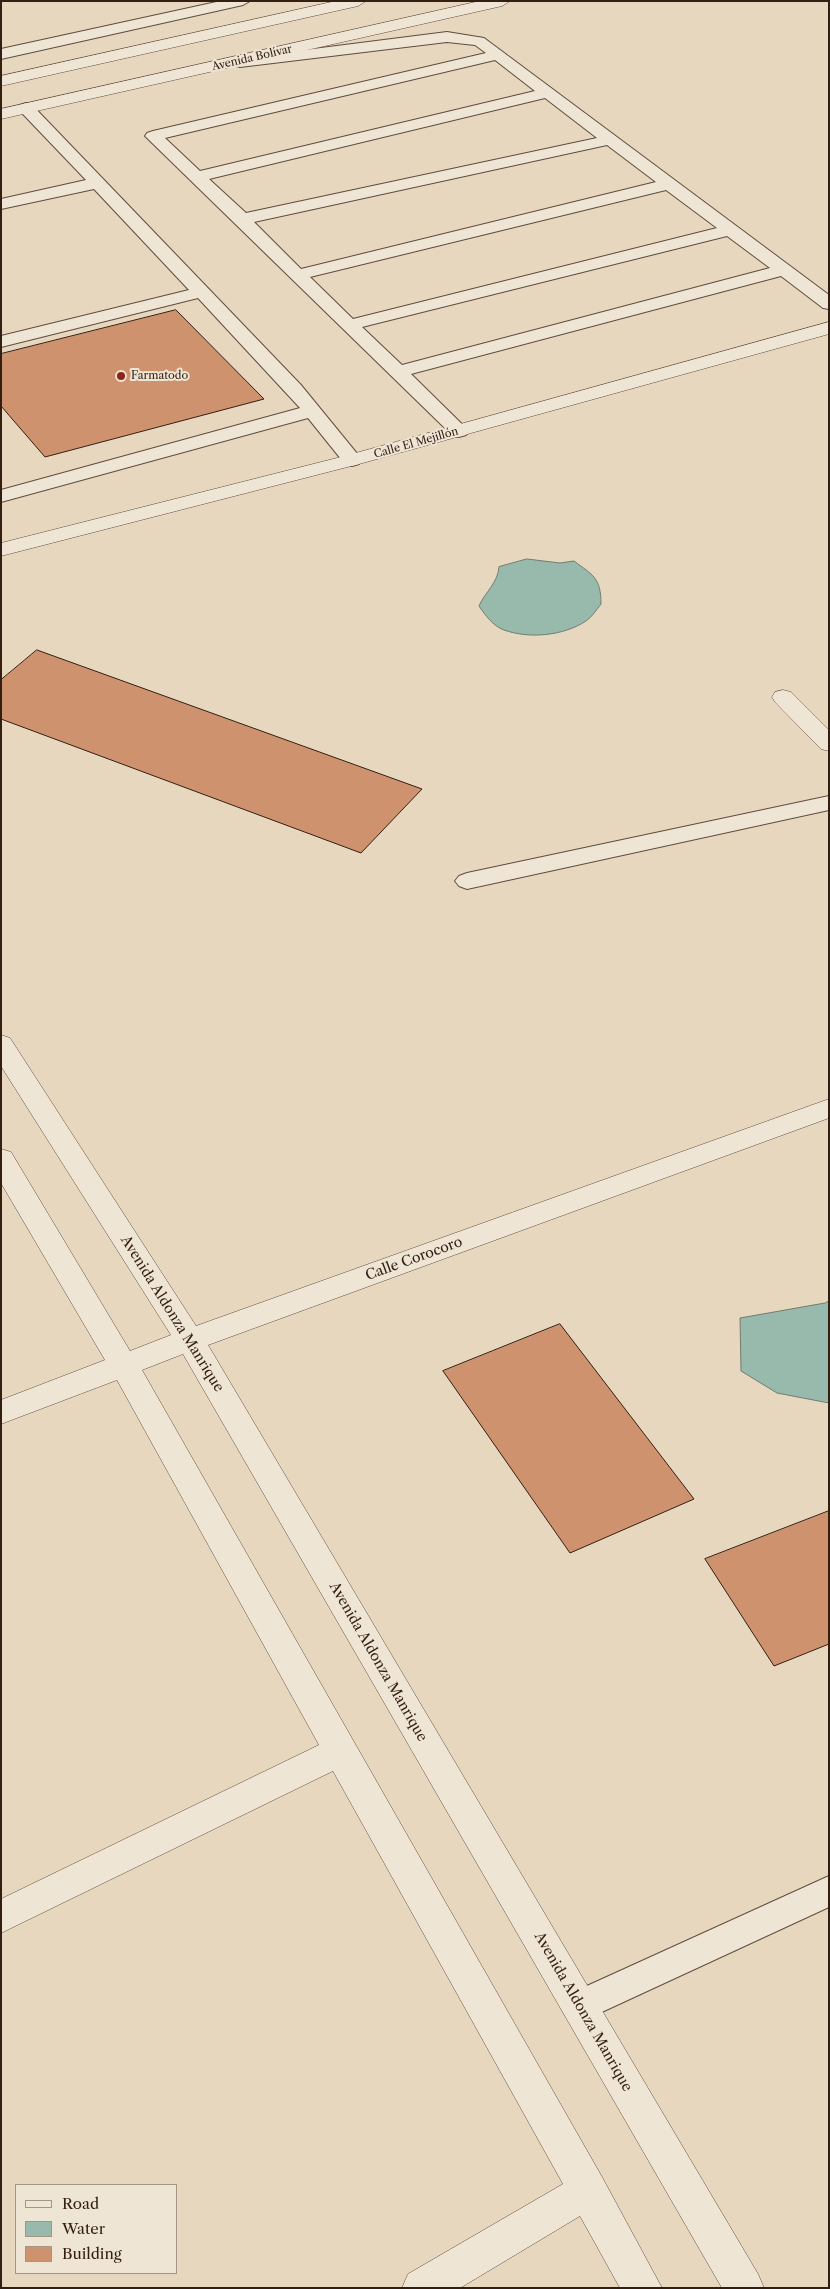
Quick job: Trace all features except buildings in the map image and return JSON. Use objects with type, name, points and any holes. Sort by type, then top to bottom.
[{"type":"street","points":[[1,81],[358,1]]},
{"type":"street","name":"Avenida Bolívar","points":[[1,114],[502,1]]},
{"type":"street","name":"Calle El Mejillón","points":[[1,550],[352,460],[829,328]]},
{"type":"street","points":[[783,697],[829,744]]},
{"type":"street","name":"Avenida Aldonza Manrique","points":[[1,1044],[190,1340],[744,2288]]},
{"type":"street","name":"Calle Corocoro","points":[[1,1412],[190,1340],[829,1108]]},
{"type":"street","points":[[1,1159],[124,1366],[642,2288]]},
{"type":"street","points":[[1,1917],[340,1751]]},
{"type":"street","points":[[422,2288],[588,2190]]},
{"type":"lane","points":[[1,54],[243,1]]},
{"type":"lane","points":[[232,63],[447,37],[479,40],[609,140],[829,304]]},
{"type":"lane","points":[[459,431],[297,275],[242,218],[195,177],[153,136],[498,55]]},
{"type":"lane","points":[[195,177],[547,93]]},
{"type":"lane","points":[[26,108],[312,411],[352,460]]},
{"type":"lane","points":[[242,218],[609,140]]},
{"type":"lane","points":[[1,204],[97,183]]},
{"type":"lane","points":[[297,275],[670,184]]},
{"type":"lane","points":[[349,325],[730,230]]},
{"type":"lane","points":[[398,372],[783,270]]},
{"type":"lane","points":[[1,342],[201,292]]},
{"type":"lane","points":[[1,496],[312,411]]},
{"type":"lane","points":[[467,881],[829,803]]},
{"type":"lane","points":[[580,2006],[829,1891]]},
{"type":"water","points":[[527,559],[560,563],[574,561],[595,578],[601,595],[601,604],[586,621],[557,633],[535,635],[514,633],[496,626],[479,606],[494,583],[499,567]]},
{"type":"water","points":[[829,1301],[829,1403],[777,1393],[741,1371],[740,1318]]},
{"type":"place","name":"Farmatodo","points":[[121,376]]}]
